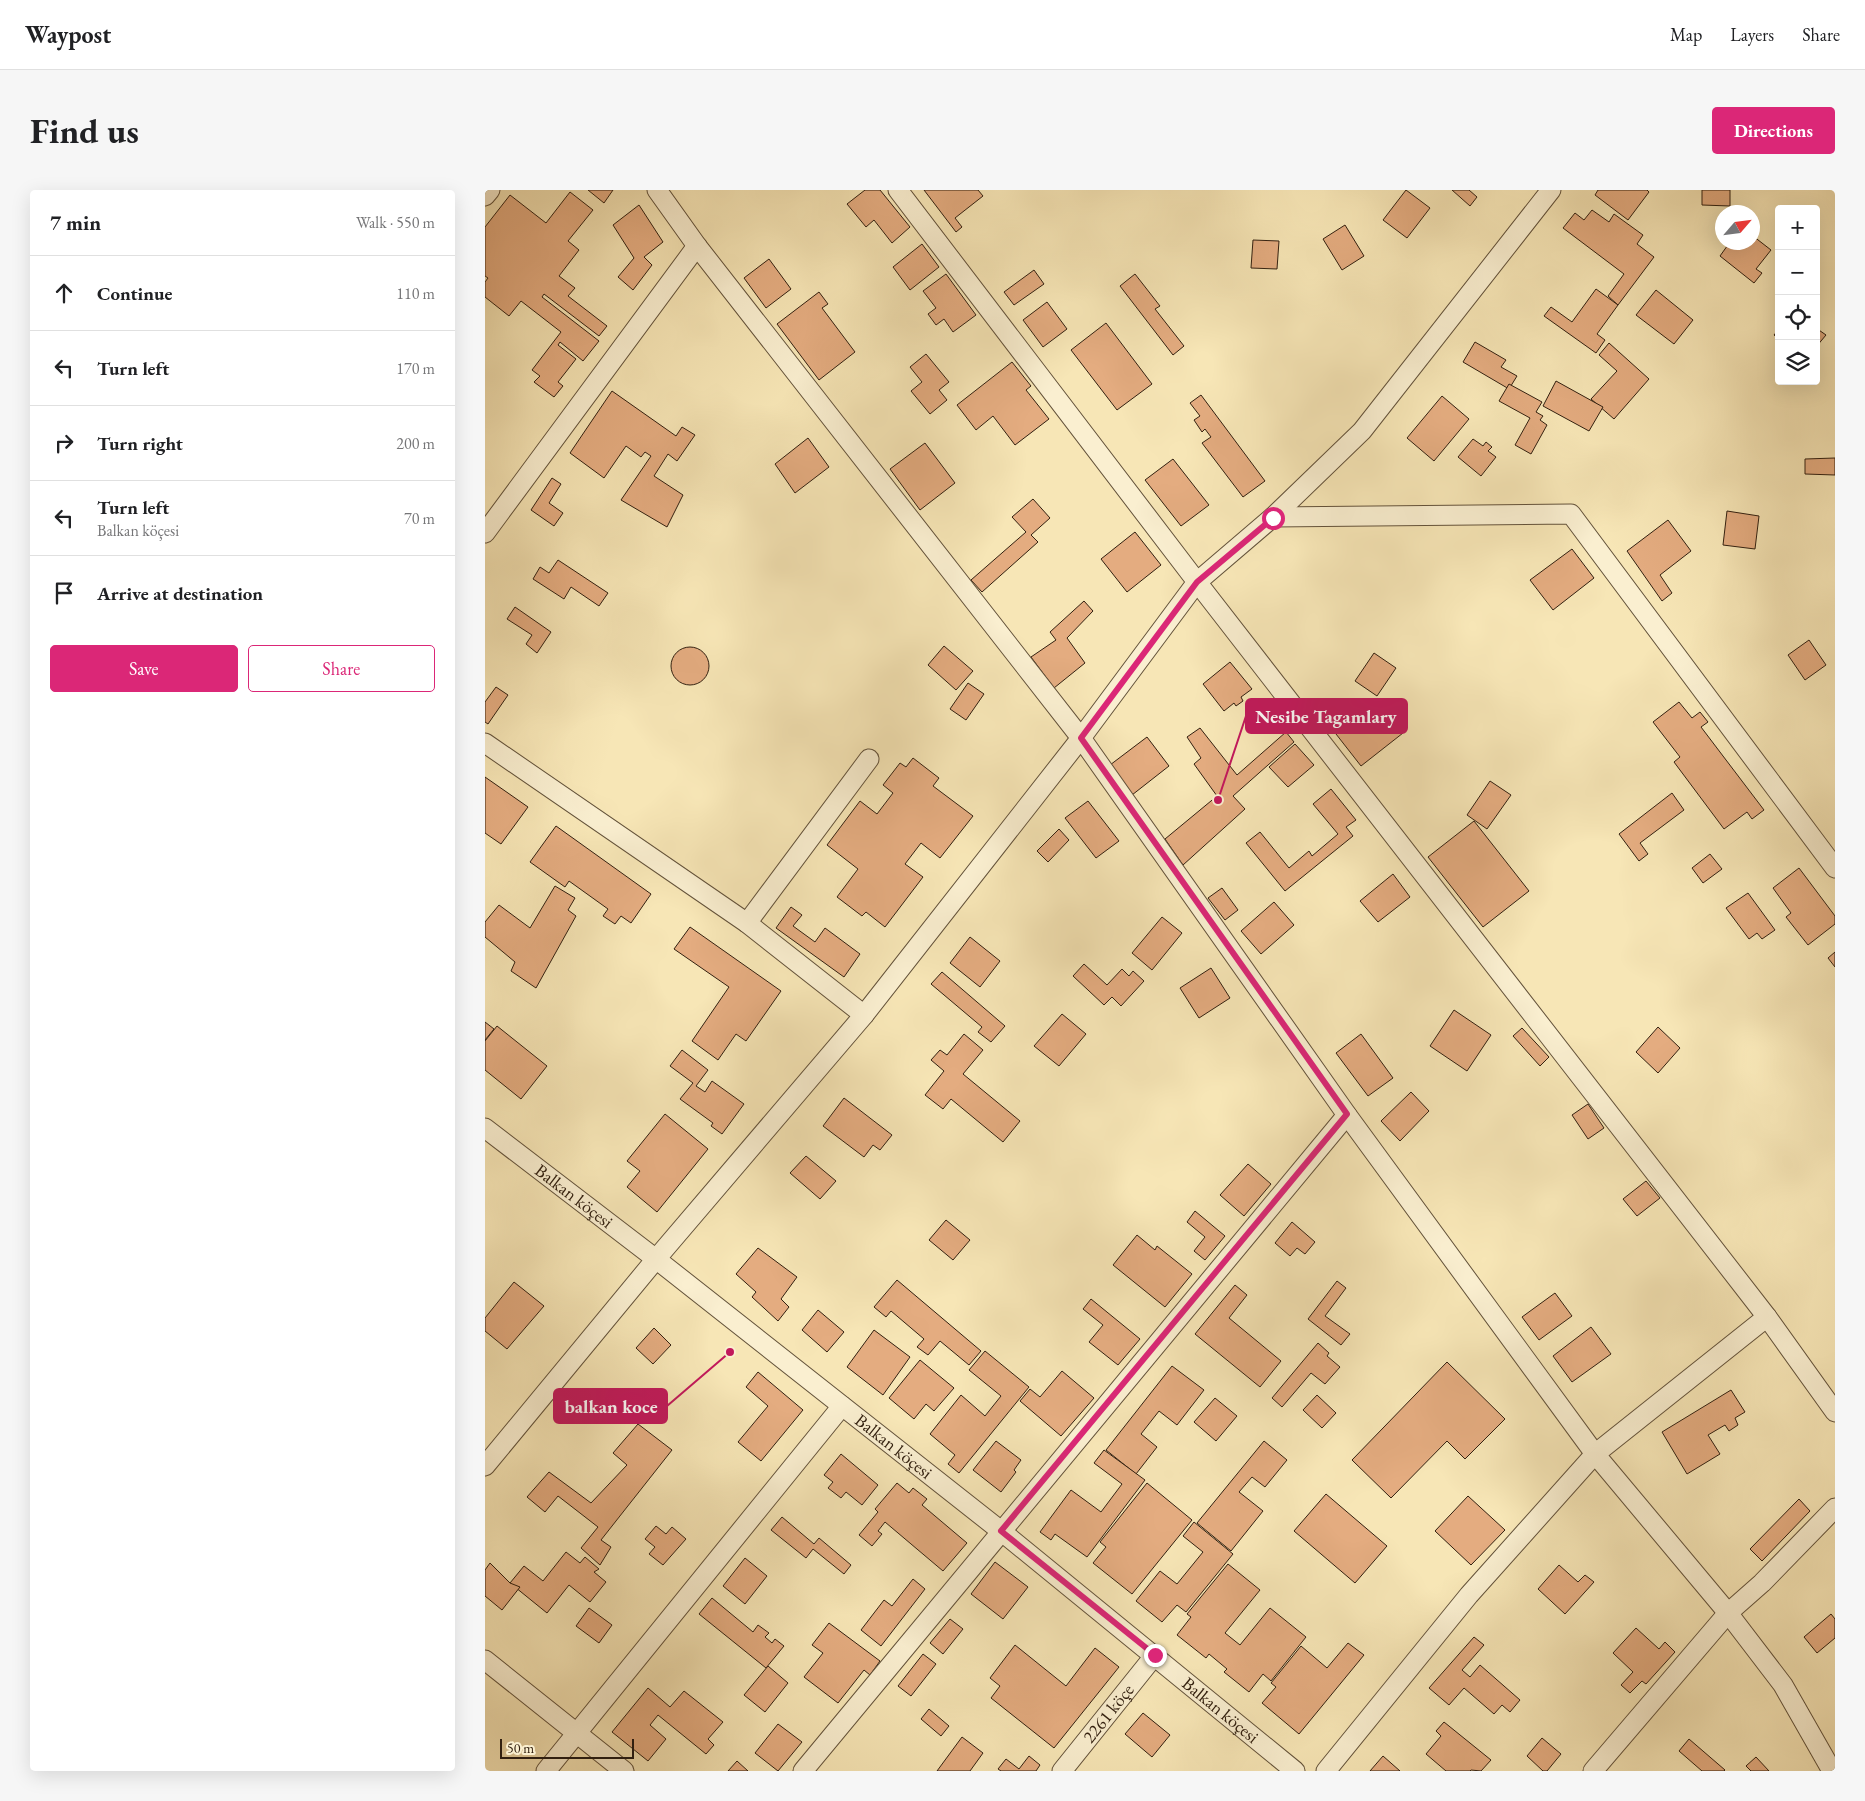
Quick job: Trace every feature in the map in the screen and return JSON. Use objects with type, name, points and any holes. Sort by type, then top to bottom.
[{"type":"street","points":[[485,196],[490,190]]},
{"type":"street","points":[[657,190],[697,246],[1081,738],[1347,1114],[1595,1454],[1728,1613],[1783,1685],[1831,1771]]},
{"type":"street","points":[[898,190],[1197,582],[1767,1317],[1835,1412]]},
{"type":"street","points":[[485,1466],[656,1259],[864,1015],[1081,738],[1197,582],[1273,518],[1362,431],[1551,190]]},
{"type":"street","points":[[485,533],[697,246]]},
{"type":"street","points":[[1273,518],[1571,514],[1835,868]]},
{"type":"street","points":[[485,743],[747,923],[864,1015]]},
{"type":"street","points":[[747,923],[869,759]]},
{"type":"street","points":[[803,1771],[1347,1114]]},
{"type":"street","name":"Balkan köçesi","points":[[485,1128],[656,1259],[1001,1531],[1295,1771]]},
{"type":"street","points":[[1326,1771],[1469,1595],[1595,1454],[1767,1317]]},
{"type":"street","points":[[547,1771],[842,1406]]},
{"type":"street","points":[[1593,1771],[1728,1613],[1762,1583],[1835,1508]]},
{"type":"street","name":"2261 köçe","points":[[1062,1771],[1155,1655]]},
{"type":"street","points":[[485,1660],[623,1771]]},
{"type":"building","points":[[588,190],[613,190],[604,203]]},
{"type":"building","points":[[865,190],[880,190],[910,227],[892,243],[874,220],[866,227],[847,204]]},
{"type":"building","points":[[924,190],[978,190],[983,196],[955,218],[962,227],[956,232]]},
{"type":"building","points":[[1406,190],[1430,208],[1407,238],[1383,220]]},
{"type":"building","points":[[1452,190],[1469,190],[1477,197],[1470,206]]},
{"type":"building","points":[[1598,190],[1647,190],[1649,192],[1628,220],[1595,195]]},
{"type":"building","points":[[1702,190],[1730,190],[1730,205],[1702,205]]},
{"type":"building","points":[[570,192],[593,210],[568,241],[579,250],[559,276],[575,288],[568,296],[607,326],[599,336],[544,294],[542,297],[599,341],[583,361],[560,342],[558,345],[576,359],[558,382],[563,386],[554,397],[534,382],[540,376],[532,370],[561,332],[521,301],[509,316],[485,297],[485,282],[488,278],[485,276],[485,227],[510,195],[546,223]]},
{"type":"building","points":[[639,205],[663,242],[644,257],[652,265],[633,290],[618,277],[634,258],[613,225]]},
{"type":"building","points":[[1592,210],[1609,222],[1614,214],[1643,235],[1637,244],[1654,257],[1618,305],[1608,296],[1624,274],[1563,228],[1575,213],[1584,220]]},
{"type":"building","points":[[1345,225],[1364,256],[1342,270],[1323,239]]},
{"type":"building","points":[[1253,240],[1279,241],[1277,269],[1251,268]]},
{"type":"building","points":[[1760,241],[1771,250],[1756,269],[1762,273],[1754,283],[1720,256],[1724,250],[1760,250]]},
{"type":"building","points":[[922,244],[939,267],[910,290],[893,267]]},
{"type":"building","points":[[769,259],[791,289],[766,308],[744,278]]},
{"type":"building","points":[[1034,270],[1044,284],[1014,305],[1004,292]]},
{"type":"building","points":[[946,274],[976,315],[953,332],[944,319],[936,325],[928,314],[936,308],[923,291]]},
{"type":"building","points":[[1135,274],[1160,306],[1155,309],[1184,346],[1173,355],[1120,286]]},
{"type":"building","points":[[1596,289],[1618,305],[1597,334],[1605,340],[1596,353],[1544,316],[1551,307],[1572,322]]},
{"type":"building","points":[[1656,290],[1693,320],[1674,344],[1636,315]]},
{"type":"building","points":[[819,292],[828,304],[822,308],[855,352],[819,380],[777,324]]},
{"type":"building","points":[[1047,302],[1067,329],[1043,347],[1023,320]]},
{"type":"building","points":[[1106,323],[1152,384],[1117,410],[1071,350]]},
{"type":"building","points":[[1820,331],[1826,335],[1820,342]]},
{"type":"building","points":[[1475,342],[1506,360],[1501,367],[1517,376],[1509,389],[1463,362]]},
{"type":"building","points":[[1609,343],[1649,379],[1614,419],[1591,399],[1617,371],[1599,355]]},
{"type":"building","points":[[926,354],[949,382],[939,390],[947,400],[930,414],[911,391],[922,382],[910,367]]},
{"type":"building","points":[[1012,362],[1031,386],[1026,390],[1049,419],[1015,445],[993,416],[976,430],[957,405]]},
{"type":"building","points":[[1556,381],[1603,407],[1589,431],[1543,406]]},
{"type":"building","points":[[1509,384],[1542,402],[1536,412],[1543,416],[1540,420],[1547,425],[1531,454],[1515,445],[1530,418],[1499,401]]},
{"type":"building","points":[[612,391],[676,436],[682,427],[695,435],[677,461],[668,454],[654,476],[683,495],[667,527],[621,500],[651,456],[645,452],[641,457],[626,446],[604,478],[570,453]]},
{"type":"building","points":[[1201,395],[1265,481],[1243,497],[1202,443],[1211,437],[1205,429],[1202,432],[1194,420],[1200,416],[1190,403]]},
{"type":"building","points":[[1442,396],[1469,419],[1434,461],[1407,438]]},
{"type":"building","points":[[808,438],[829,467],[795,493],[775,464]]},
{"type":"building","points":[[1473,439],[1483,446],[1486,442],[1492,447],[1488,451],[1496,457],[1481,476],[1458,457]]},
{"type":"building","points":[[925,443],[955,483],[920,510],[890,469]]},
{"type":"building","points":[[1835,458],[1835,475],[1805,474],[1805,459]]},
{"type":"building","points":[[1173,459],[1209,505],[1181,526],[1145,480]]},
{"type":"building","points":[[552,478],[561,484],[549,503],[563,513],[554,526],[531,510]]},
{"type":"building","points":[[1033,499],[1050,518],[1031,535],[1038,542],[982,592],[971,580],[1026,532],[1012,517]]},
{"type":"building","points":[[1727,511],[1759,516],[1755,549],[1723,545]]},
{"type":"building","points":[[1668,520],[1691,551],[1660,575],[1672,593],[1662,601],[1627,551]]},
{"type":"building","points":[[1135,532],[1161,565],[1127,592],[1101,559]]},
{"type":"building","points":[[1572,549],[1594,578],[1553,610],[1530,580]]},
{"type":"building","points":[[558,560],[608,593],[599,606],[571,587],[564,599],[533,579],[540,567],[549,573]]},
{"type":"building","points":[[1084,601],[1093,611],[1067,638],[1085,663],[1054,688],[1031,657],[1056,640],[1050,632]]},
{"type":"building","points":[[515,607],[551,632],[537,653],[526,644],[532,635],[507,619]]},
{"type":"building","points":[[1809,640],[1826,665],[1805,680],[1788,655]]},
{"type":"building","points":[[944,646],[973,671],[956,690],[928,665]]},
{"type":"building","points":[[690,647],[697,648],[703,653],[708,659],[708,673],[703,679],[697,684],[690,685],[683,684],[677,679],[672,673],[671,666],[672,659],[677,653],[683,648]]},
{"type":"building","points":[[1374,653],[1396,668],[1377,696],[1355,681]]},
{"type":"building","points":[[1230,662],[1252,689],[1241,697],[1243,701],[1236,706],[1234,703],[1224,711],[1203,684]]},
{"type":"building","points":[[968,683],[984,694],[966,720],[950,709]]},
{"type":"building","points":[[496,687],[508,695],[488,724],[485,722],[485,702]]},
{"type":"building","points":[[1378,702],[1403,733],[1361,766],[1336,734]]},
{"type":"building","points":[[1679,702],[1692,718],[1700,712],[1708,722],[1701,727],[1764,810],[1752,819],[1747,812],[1724,829],[1674,762],[1680,757],[1653,722]]},
{"type":"building","points":[[1200,728],[1237,775],[1286,732],[1294,742],[1233,796],[1245,809],[1183,865],[1165,839],[1217,796],[1194,764],[1201,758],[1187,737]]},
{"type":"building","points":[[1147,737],[1169,766],[1132,795],[1110,765]]},
{"type":"building","points":[[1295,744],[1314,765],[1288,787],[1269,767]]},
{"type":"building","points":[[913,758],[939,778],[933,786],[973,816],[940,858],[921,843],[905,864],[923,877],[885,927],[866,912],[862,916],[837,897],[858,869],[827,845],[860,801],[877,814],[893,793],[883,785],[900,763],[906,767]]},
{"type":"building","points":[[485,777],[528,807],[501,844],[485,833]]},
{"type":"building","points":[[1490,781],[1511,795],[1487,829],[1467,815]]},
{"type":"building","points":[[1331,789],[1356,820],[1346,827],[1353,836],[1285,891],[1246,843],[1260,832],[1289,868],[1309,851],[1312,856],[1338,834],[1313,804]]},
{"type":"building","points":[[1672,793],[1684,810],[1640,843],[1648,854],[1639,861],[1619,834]]},
{"type":"building","points":[[1088,801],[1119,841],[1096,858],[1065,818]]},
{"type":"building","points":[[1474,821],[1529,891],[1483,927],[1428,857]]},
{"type":"building","points":[[556,826],[651,894],[631,923],[621,916],[615,924],[603,916],[608,909],[569,881],[565,887],[530,862]]},
{"type":"building","points":[[1059,829],[1069,840],[1048,862],[1037,851]]},
{"type":"building","points":[[1710,854],[1722,869],[1703,883],[1692,868]]},
{"type":"building","points":[[1799,868],[1835,916],[1835,924],[1808,945],[1786,917],[1791,913],[1773,888]]},
{"type":"building","points":[[1393,874],[1410,897],[1378,922],[1360,901]]},
{"type":"building","points":[[555,886],[575,898],[568,910],[576,916],[536,988],[511,971],[515,962],[485,937],[485,922],[499,905],[530,928]]},
{"type":"building","points":[[1222,888],[1238,910],[1225,920],[1208,898]]},
{"type":"building","points":[[1748,893],[1775,930],[1762,939],[1757,933],[1749,939],[1726,908]]},
{"type":"building","points":[[1274,902],[1294,925],[1261,954],[1241,931]]},
{"type":"building","points":[[791,907],[802,915],[793,926],[815,942],[825,928],[860,954],[844,977],[776,928]]},
{"type":"building","points":[[1162,917],[1182,933],[1152,970],[1132,953]]},
{"type":"building","points":[[690,927],[781,991],[746,1041],[736,1034],[718,1060],[692,1041],[729,987],[674,949]]},
{"type":"building","points":[[970,937],[1000,961],[980,987],[950,963]]},
{"type":"building","points":[[1835,952],[1835,967],[1828,958]]},
{"type":"building","points":[[1084,964],[1107,985],[1122,969],[1129,976],[1133,971],[1144,981],[1121,1006],[1112,997],[1104,1005],[1073,976]]},
{"type":"building","points":[[1211,968],[1230,998],[1199,1018],[1180,988]]},
{"type":"building","points":[[942,972],[1005,1026],[991,1042],[978,1032],[982,1027],[931,984]]},
{"type":"building","points":[[1454,1010],[1491,1035],[1467,1071],[1430,1046]]},
{"type":"building","points":[[1062,1014],[1086,1034],[1059,1066],[1034,1046]]},
{"type":"building","points":[[485,1022],[494,1029],[485,1040]]},
{"type":"building","points":[[497,1026],[547,1066],[521,1099],[485,1070],[485,1041]]},
{"type":"building","points":[[1658,1027],[1680,1048],[1658,1073],[1636,1052]]},
{"type":"building","points":[[1522,1028],[1549,1057],[1540,1066],[1513,1036]]},
{"type":"building","points":[[964,1034],[983,1050],[963,1074],[1020,1121],[1003,1142],[951,1099],[943,1109],[925,1095],[944,1071],[931,1060],[940,1050],[947,1055]]},
{"type":"building","points":[[1361,1034],[1393,1078],[1368,1096],[1336,1053]]},
{"type":"building","points":[[682,1050],[708,1070],[696,1086],[705,1092],[712,1081],[744,1104],[722,1134],[711,1126],[713,1123],[680,1099],[693,1083],[670,1066]]},
{"type":"building","points":[[1411,1092],[1429,1111],[1400,1141],[1381,1121]]},
{"type":"building","points":[[844,1098],[892,1135],[880,1150],[873,1145],[864,1157],[823,1126]]},
{"type":"building","points":[[1588,1104],[1604,1128],[1588,1139],[1572,1115]]},
{"type":"building","points":[[665,1114],[708,1149],[657,1212],[627,1187],[640,1171],[627,1161]]},
{"type":"building","points":[[806,1156],[836,1181],[820,1199],[790,1173]]},
{"type":"building","points":[[1248,1164],[1271,1184],[1244,1216],[1220,1195]]},
{"type":"building","points":[[1646,1181],[1660,1198],[1637,1216],[1623,1199]]},
{"type":"building","points":[[1195,1211],[1225,1236],[1205,1260],[1194,1251],[1205,1237],[1187,1222]]},
{"type":"building","points":[[946,1220],[970,1240],[953,1260],[929,1240]]},
{"type":"building","points":[[1292,1222],[1315,1242],[1305,1254],[1297,1248],[1290,1256],[1275,1243]]},
{"type":"building","points":[[1137,1235],[1155,1250],[1157,1246],[1192,1274],[1165,1307],[1113,1265]]},
{"type":"building","points":[[758,1248],[797,1277],[781,1299],[789,1307],[778,1321],[752,1297],[756,1292],[736,1274]]},
{"type":"building","points":[[897,1280],[981,1351],[969,1365],[940,1341],[928,1355],[917,1347],[924,1339],[891,1311],[886,1317],[874,1307]]},
{"type":"building","points":[[1337,1281],[1346,1288],[1325,1316],[1350,1334],[1341,1345],[1308,1319]]},
{"type":"building","points":[[514,1282],[544,1306],[507,1349],[485,1331],[485,1318]]},
{"type":"building","points":[[1235,1285],[1247,1295],[1229,1318],[1281,1361],[1260,1387],[1195,1334]]},
{"type":"building","points":[[1555,1293],[1572,1316],[1539,1340],[1522,1317]]},
{"type":"building","points":[[1091,1299],[1140,1339],[1118,1365],[1089,1342],[1103,1325],[1083,1309]]},
{"type":"building","points":[[818,1310],[844,1332],[827,1352],[802,1330]]},
{"type":"building","points":[[1591,1327],[1611,1354],[1572,1382],[1553,1356]]},
{"type":"building","points":[[654,1328],[671,1345],[653,1364],[636,1348]]},
{"type":"building","points":[[874,1330],[910,1357],[883,1395],[847,1367]]},
{"type":"building","points":[[1318,1343],[1329,1353],[1327,1356],[1340,1367],[1325,1384],[1311,1373],[1282,1407],[1272,1398]]},
{"type":"building","points":[[985,1351],[1029,1387],[959,1473],[948,1464],[955,1455],[930,1434],[961,1395],[985,1416],[1001,1396],[969,1370]]},
{"type":"building","points":[[920,1360],[954,1388],[934,1411],[926,1404],[914,1419],[889,1398]]},
{"type":"building","points":[[1447,1362],[1505,1419],[1465,1459],[1447,1441],[1391,1498],[1352,1460]]},
{"type":"building","points":[[1172,1366],[1204,1390],[1177,1425],[1159,1411],[1141,1434],[1157,1447],[1136,1474],[1106,1450]]},
{"type":"building","points":[[1062,1371],[1094,1398],[1061,1436],[1020,1401],[1030,1389],[1040,1397]]},
{"type":"building","points":[[758,1372],[803,1410],[761,1461],[738,1442],[768,1406],[746,1387]]},
{"type":"building","points":[[1731,1390],[1745,1412],[1735,1418],[1738,1425],[1729,1431],[1725,1425],[1708,1435],[1720,1454],[1687,1474],[1662,1432]]},
{"type":"building","points":[[1317,1395],[1336,1413],[1322,1428],[1303,1410]]},
{"type":"building","points":[[1215,1398],[1237,1416],[1216,1441],[1194,1422]]},
{"type":"building","points":[[638,1424],[672,1450],[601,1540],[611,1547],[600,1565],[581,1548],[598,1527],[558,1496],[545,1512],[527,1497],[549,1472],[591,1503],[627,1465],[613,1453]]},
{"type":"building","points":[[996,1441],[1021,1460],[1014,1470],[1016,1472],[1001,1492],[973,1470]]},
{"type":"building","points":[[1264,1441],[1287,1460],[1265,1487],[1252,1477],[1239,1492],[1263,1511],[1231,1551],[1197,1523]]},
{"type":"building","points":[[1104,1450],[1145,1480],[1087,1557],[1055,1534],[1051,1540],[1040,1532],[1071,1490],[1101,1512],[1122,1484],[1094,1463]]},
{"type":"building","points":[[841,1454],[878,1485],[862,1505],[846,1492],[841,1498],[828,1488],[833,1482],[824,1475]]},
{"type":"building","points":[[897,1483],[909,1493],[913,1488],[927,1499],[922,1505],[967,1543],[943,1571],[885,1522],[878,1531],[882,1534],[872,1546],[859,1535],[878,1512],[875,1509]]},
{"type":"building","points":[[1147,1483],[1192,1520],[1132,1594],[1093,1563],[1106,1547],[1100,1542]]},
{"type":"building","points":[[1326,1494],[1387,1546],[1355,1583],[1294,1531]]},
{"type":"building","points":[[1468,1496],[1505,1530],[1471,1565],[1435,1531]]},
{"type":"building","points":[[1799,1499],[1810,1511],[1762,1561],[1750,1549]]},
{"type":"building","points":[[782,1517],[814,1544],[819,1538],[851,1565],[844,1574],[813,1549],[806,1558],[771,1530]]},
{"type":"building","points":[[1194,1522],[1233,1554],[1186,1612],[1177,1605],[1162,1622],[1136,1601],[1160,1571],[1177,1584],[1203,1552],[1183,1536]]},
{"type":"building","points":[[656,1526],[666,1534],[672,1527],[686,1539],[663,1565],[649,1554],[655,1547],[645,1539]]},
{"type":"building","points":[[566,1552],[580,1563],[585,1557],[599,1569],[594,1572],[606,1582],[590,1602],[569,1585],[547,1613],[510,1583],[524,1566],[543,1581]]},
{"type":"building","points":[[745,1558],[767,1576],[745,1604],[723,1586]]},
{"type":"building","points":[[995,1562],[1028,1587],[1003,1619],[971,1594]]},
{"type":"building","points":[[490,1563],[510,1583],[520,1587],[502,1610],[485,1596],[485,1570]]},
{"type":"building","points":[[1228,1564],[1260,1590],[1225,1633],[1240,1645],[1270,1608],[1306,1637],[1271,1681],[1263,1674],[1249,1692],[1224,1672],[1227,1669],[1209,1654],[1206,1658],[1177,1635],[1191,1617],[1187,1614]]},
{"type":"building","points":[[1559,1565],[1578,1582],[1585,1575],[1594,1582],[1565,1614],[1538,1589]]},
{"type":"building","points":[[913,1579],[925,1589],[881,1646],[861,1630],[884,1600],[892,1606]]},
{"type":"building","points":[[712,1598],[753,1632],[758,1625],[769,1633],[765,1637],[772,1643],[775,1639],[784,1646],[766,1668],[699,1614]]},
{"type":"building","points":[[589,1608],[612,1625],[599,1643],[576,1626]]},
{"type":"building","points":[[1831,1614],[1835,1619],[1835,1638],[1817,1653],[1804,1637]]},
{"type":"building","points":[[950,1619],[963,1629],[943,1654],[930,1643]]},
{"type":"building","points":[[829,1623],[880,1661],[870,1675],[864,1670],[838,1703],[804,1677],[823,1653],[812,1645]]},
{"type":"building","points":[[1636,1628],[1659,1649],[1665,1642],[1675,1652],[1646,1684],[1642,1681],[1630,1693],[1621,1685],[1633,1672],[1613,1653]]},
{"type":"building","points":[[1474,1637],[1484,1645],[1462,1670],[1470,1677],[1480,1665],[1520,1700],[1510,1712],[1502,1705],[1494,1714],[1464,1688],[1449,1705],[1429,1688]]},
{"type":"building","points":[[1348,1643],[1364,1655],[1299,1734],[1262,1703],[1276,1687],[1271,1683],[1301,1646],[1327,1668]]},
{"type":"building","points":[[1015,1645],[1066,1686],[1095,1648],[1119,1667],[1054,1748],[991,1698],[1000,1686],[990,1678]]},
{"type":"building","points":[[923,1654],[936,1664],[911,1696],[898,1686]]},
{"type":"building","points":[[768,1666],[788,1683],[765,1712],[744,1695]]},
{"type":"building","points":[[648,1688],[670,1707],[684,1691],[723,1722],[708,1739],[714,1745],[706,1754],[658,1715],[650,1725],[666,1739],[648,1761],[612,1732]]},
{"type":"building","points":[[929,1709],[949,1726],[941,1736],[921,1719]]},
{"type":"building","points":[[1143,1713],[1170,1735],[1152,1757],[1125,1734]]},
{"type":"building","points":[[1444,1722],[1491,1760],[1481,1771],[1446,1771],[1426,1754],[1441,1736],[1436,1731]]},
{"type":"building","points":[[778,1724],[802,1742],[778,1771],[755,1753]]},
{"type":"building","points":[[962,1737],[983,1753],[970,1771],[937,1771]]},
{"type":"building","points":[[1542,1738],[1561,1754],[1547,1771],[1543,1771],[1527,1756]]},
{"type":"building","points":[[1689,1739],[1725,1770],[1702,1771],[1679,1751]]},
{"type":"building","points":[[1029,1756],[1040,1765],[1036,1771],[1001,1771],[998,1769],[1006,1759],[1019,1769]]},
{"type":"building","points":[[1383,1756],[1400,1771],[1370,1771]]},
{"type":"building","points":[[1756,1757],[1769,1771],[1751,1771],[1746,1766]]},
{"type":"building","points":[[737,1761],[748,1771],[728,1771]]},
{"type":"place","name":"Nesibe Tagamlary","points":[[1218,800]]},
{"type":"place","name":"balkan koce","points":[[730,1352]]},
{"type":"route","points":[[1155,1655],[1001,1531],[1347,1114],[1081,738],[1197,582],[1273,518]]}]
